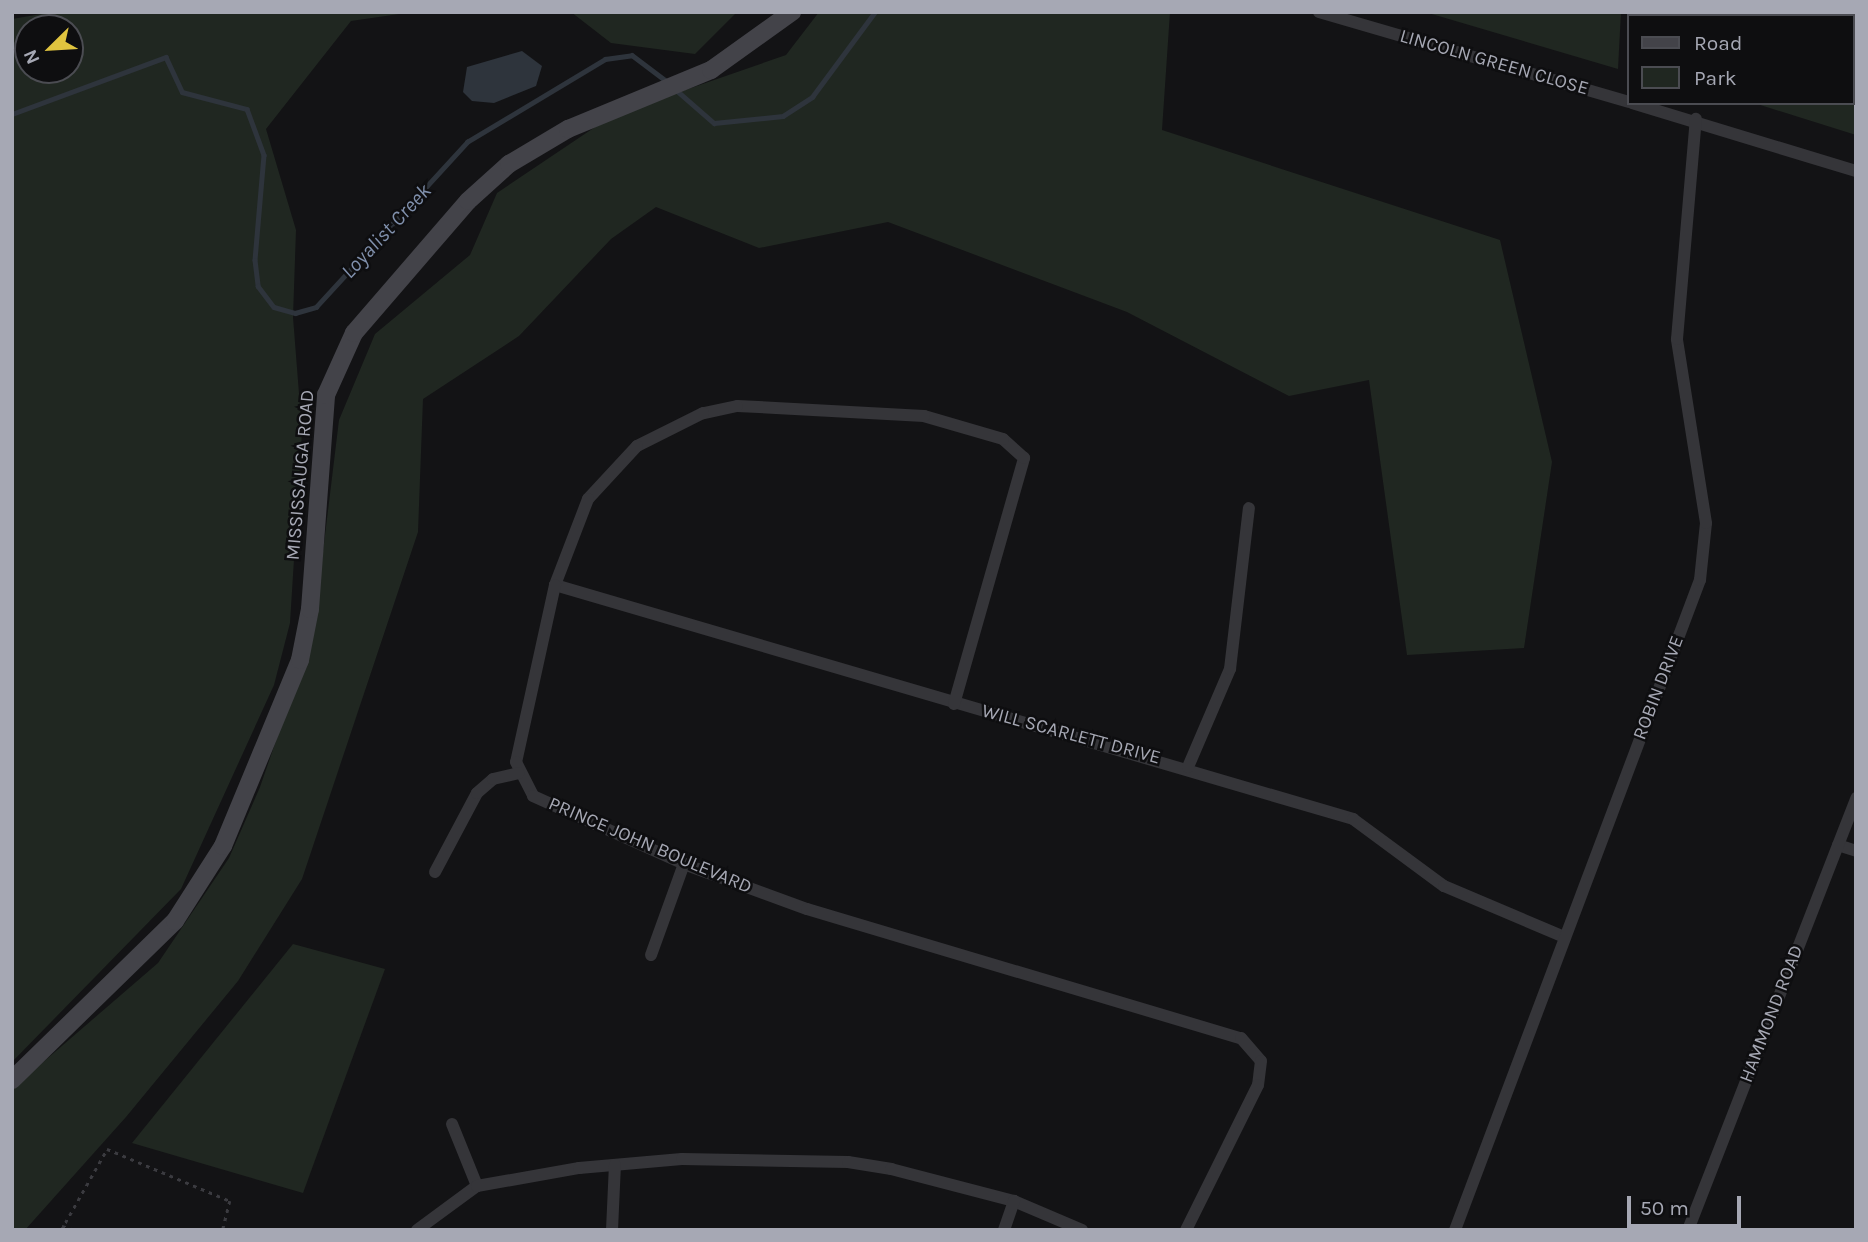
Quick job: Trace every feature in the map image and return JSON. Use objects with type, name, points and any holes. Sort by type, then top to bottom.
[{"type":"main road","name":"MISSISSAUGA ROAD","points":[[12,1080],[175,921],[223,846],[300,660],[310,609],[326,395],[354,333],[489,180],[568,129],[691,78],[750,47],[792,12]]},
{"type":"street","name":"LINCOLN GREEN CLOSE","points":[[1319,12],[1626,102]]},
{"type":"street","name":"LINCOLN GREEN CLOSE","points":[[1651,106],[1856,171]]},
{"type":"street","name":"ROBIN DRIVE","points":[[1455,1230],[1700,580],[1706,523],[1677,339],[1696,120]]},
{"type":"street","points":[[435,872],[477,793],[493,779],[518,773],[516,761],[555,586],[588,499],[638,446],[703,413],[771,404],[923,416],[1003,439],[1024,458],[1023,473],[954,704]]},
{"type":"street","points":[[1188,767],[1230,669],[1249,508]]},
{"type":"street","name":"WILL SCARLETT DRIVE","points":[[555,586],[954,704],[1188,767],[1353,819],[1444,886],[1564,937]]},
{"type":"street","name":"PRINCE JOHN BOULEVARD","points":[[518,773],[533,796],[684,864],[807,909],[1241,1038],[1261,1061],[1258,1085],[1186,1230]]},
{"type":"street","name":"HAMMOND ROAD","points":[[1688,1230],[1856,798]]},
{"type":"street","points":[[1838,845],[1856,850]]},
{"type":"street","points":[[651,955],[684,864]]},
{"type":"street","points":[[452,1124],[477,1186]]},
{"type":"street","points":[[417,1230],[477,1186],[615,1165],[682,1158],[848,1162],[941,1179],[1014,1201],[1082,1230]]},
{"type":"street","points":[[612,1230],[615,1165]]},
{"type":"street","points":[[1004,1230],[1014,1201]]},
{"type":"path","points":[[74,1230],[62,1228],[107,1149],[230,1201],[223,1230]]},
{"type":"green space","points":[[413,12],[351,21],[266,129],[296,230],[293,317],[302,432],[290,623],[274,685],[181,889],[12,1062],[12,19],[14,84],[84,84],[84,14],[41,14]]},
{"type":"green space","points":[[571,12],[737,12],[695,54],[611,43]]},
{"type":"green space","points":[[819,12],[1170,12],[1162,130],[1500,240],[1552,462],[1524,648],[1407,655],[1369,380],[1289,396],[1127,312],[888,222],[759,248],[656,207],[611,239],[519,336],[423,399],[418,532],[302,879],[238,981],[126,1117],[25,1230],[12,1230],[12,1089],[158,963],[229,858],[260,787],[313,634],[339,420],[375,334],[470,255],[497,193],[613,115],[786,55]]},
{"type":"green space","points":[[1425,12],[1621,12],[1618,69]]},
{"type":"green space","points":[[1670,12],[1856,12],[1856,135],[1760,105],[1854,105],[1854,14]]},
{"type":"green space","points":[[293,944],[385,969],[303,1193],[132,1143]]},
{"type":"shaded area","points":[[522,51],[542,66],[536,86],[494,103],[472,101],[463,92],[467,67]]},
{"type":"waterway","name":"Loyalist Creek","points":[[675,89],[714,123],[783,116],[812,97],[875,12]]},
{"type":"waterway","name":"Loyalist Creek","points":[[12,114],[166,57],[182,92],[247,109],[264,155],[255,260],[258,286],[274,307],[295,313],[316,307],[467,142],[605,59],[632,55],[669,83]]}]
